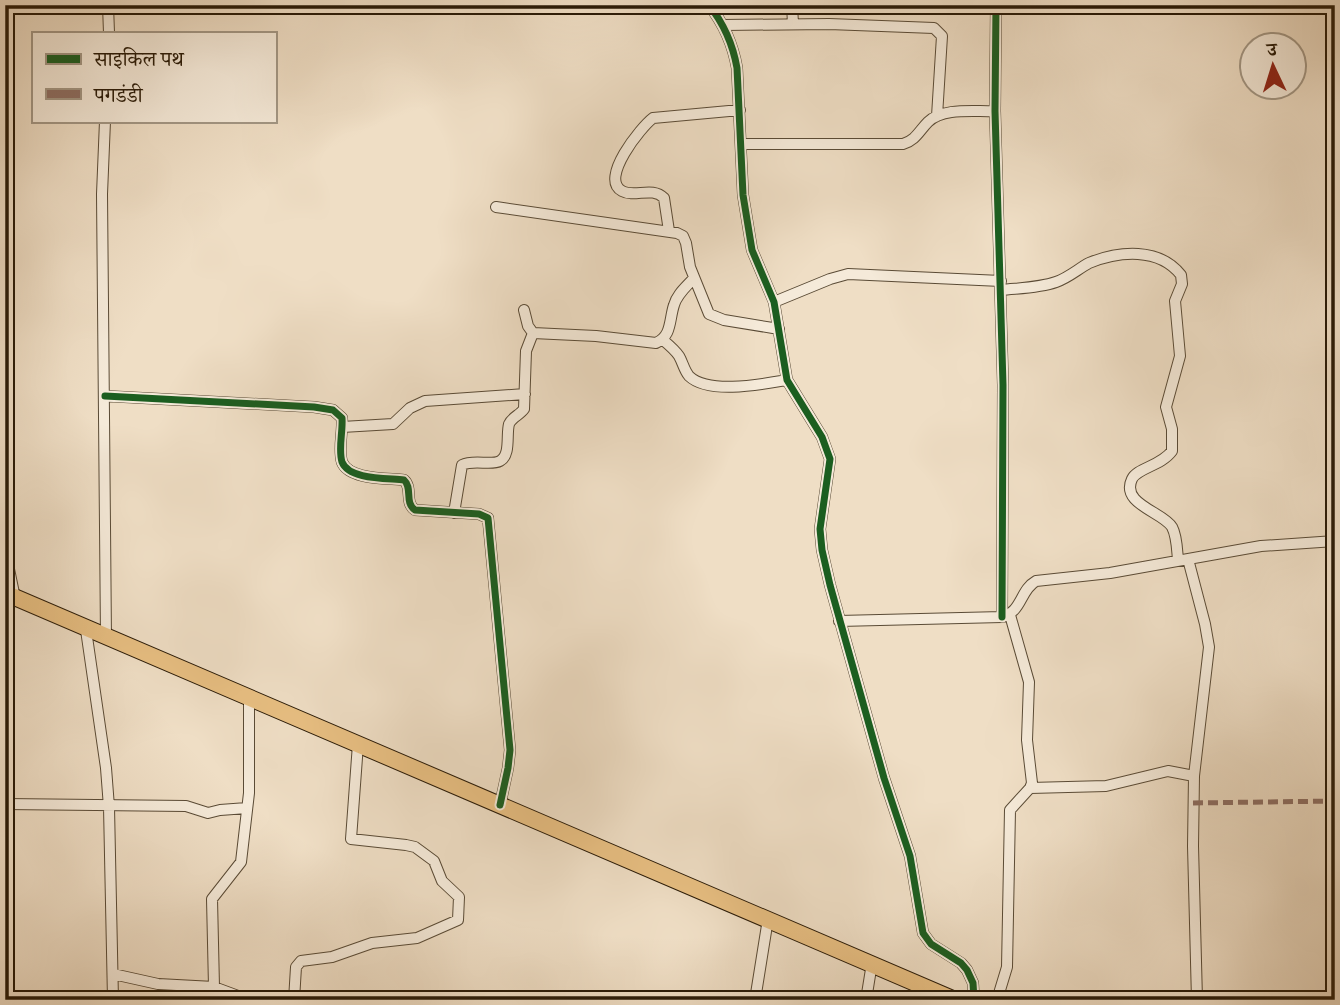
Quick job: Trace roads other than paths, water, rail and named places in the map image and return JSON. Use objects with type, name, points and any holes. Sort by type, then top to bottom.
[{"type":"main road","points":[[10,595],[86,630],[249,697],[955,1000]]},
{"type":"street","points":[[108,5],[109,32]]},
{"type":"street","points":[[709,5],[723,25],[735,54],[743,195],[752,250],[774,302],[788,380],[821,437],[830,459],[820,538],[839,621],[884,778],[910,856],[923,933],[931,944],[967,970],[973,983],[974,1000]]},
{"type":"street","points":[[792,5],[793,24]]},
{"type":"street","points":[[996,5],[995,111],[1001,286],[1006,616],[1029,682],[1027,740],[1032,775],[1030,788],[1010,810],[1007,967],[997,1000]]},
{"type":"street","points":[[723,25],[934,28],[942,36],[937,116]]},
{"type":"street","points":[[669,231],[664,198],[661,195],[655,192],[625,192],[616,185],[614,178],[619,162],[645,123],[653,118],[740,110]]},
{"type":"street","points":[[741,144],[903,144],[914,139],[929,120],[937,116],[954,112],[995,111]]},
{"type":"street","points":[[105,122],[102,194],[106,638]]},
{"type":"street","points":[[496,207],[669,231],[683,236],[694,278],[706,307],[714,317],[779,329]]},
{"type":"street","points":[[774,302],[848,274],[1001,286],[1056,282],[1091,263],[1127,253],[1151,256],[1181,275],[1182,284],[1175,301],[1180,356],[1167,401],[1172,451],[1162,462],[1136,474],[1130,486],[1135,499],[1173,528],[1205,624],[1209,648],[1194,776],[1197,1000]]},
{"type":"street","points":[[524,310],[528,326],[533,332],[596,336],[646,344],[663,340],[677,298],[694,278]]},
{"type":"street","points":[[454,513],[462,465],[472,461],[495,463],[503,459],[509,424],[524,408],[526,351],[533,332]]},
{"type":"street","points":[[663,340],[679,356],[687,373],[698,382],[718,386],[748,386],[788,380]]},
{"type":"street","points":[[342,426],[387,426],[393,424],[410,408],[425,401],[525,394]]},
{"type":"street","points":[[105,396],[314,407],[340,414],[342,462],[349,470],[374,478],[404,480],[409,487],[409,503],[415,510],[479,514],[488,518],[510,750],[509,768],[500,805]]},
{"type":"street","points":[[839,621],[1006,616],[1020,602],[1028,587],[1036,581],[1110,573],[1261,546],[1335,541]]},
{"type":"street","points":[[5,550],[10,595]]},
{"type":"street","points":[[86,630],[109,807],[113,1000]]},
{"type":"street","points":[[214,987],[212,899],[240,866],[250,764],[249,697]]},
{"type":"street","points":[[294,1000],[296,967],[301,961],[332,957],[378,942],[417,938],[458,920],[459,897],[442,881],[433,861],[411,846],[351,839],[358,744]]},
{"type":"street","points":[[1030,788],[1106,786],[1168,771],[1194,776]]},
{"type":"street","points":[[5,804],[186,806],[208,813],[247,808]]},
{"type":"street","points":[[755,1000],[768,919]]},
{"type":"street","points":[[866,1000],[872,963]]},
{"type":"street","points":[[113,974],[158,984],[214,987],[249,1000]]},
{"type":"street","points":[[1325,1000],[1335,997]]},
{"type":"street","points":[[306,1000],[321,1000]]}]
